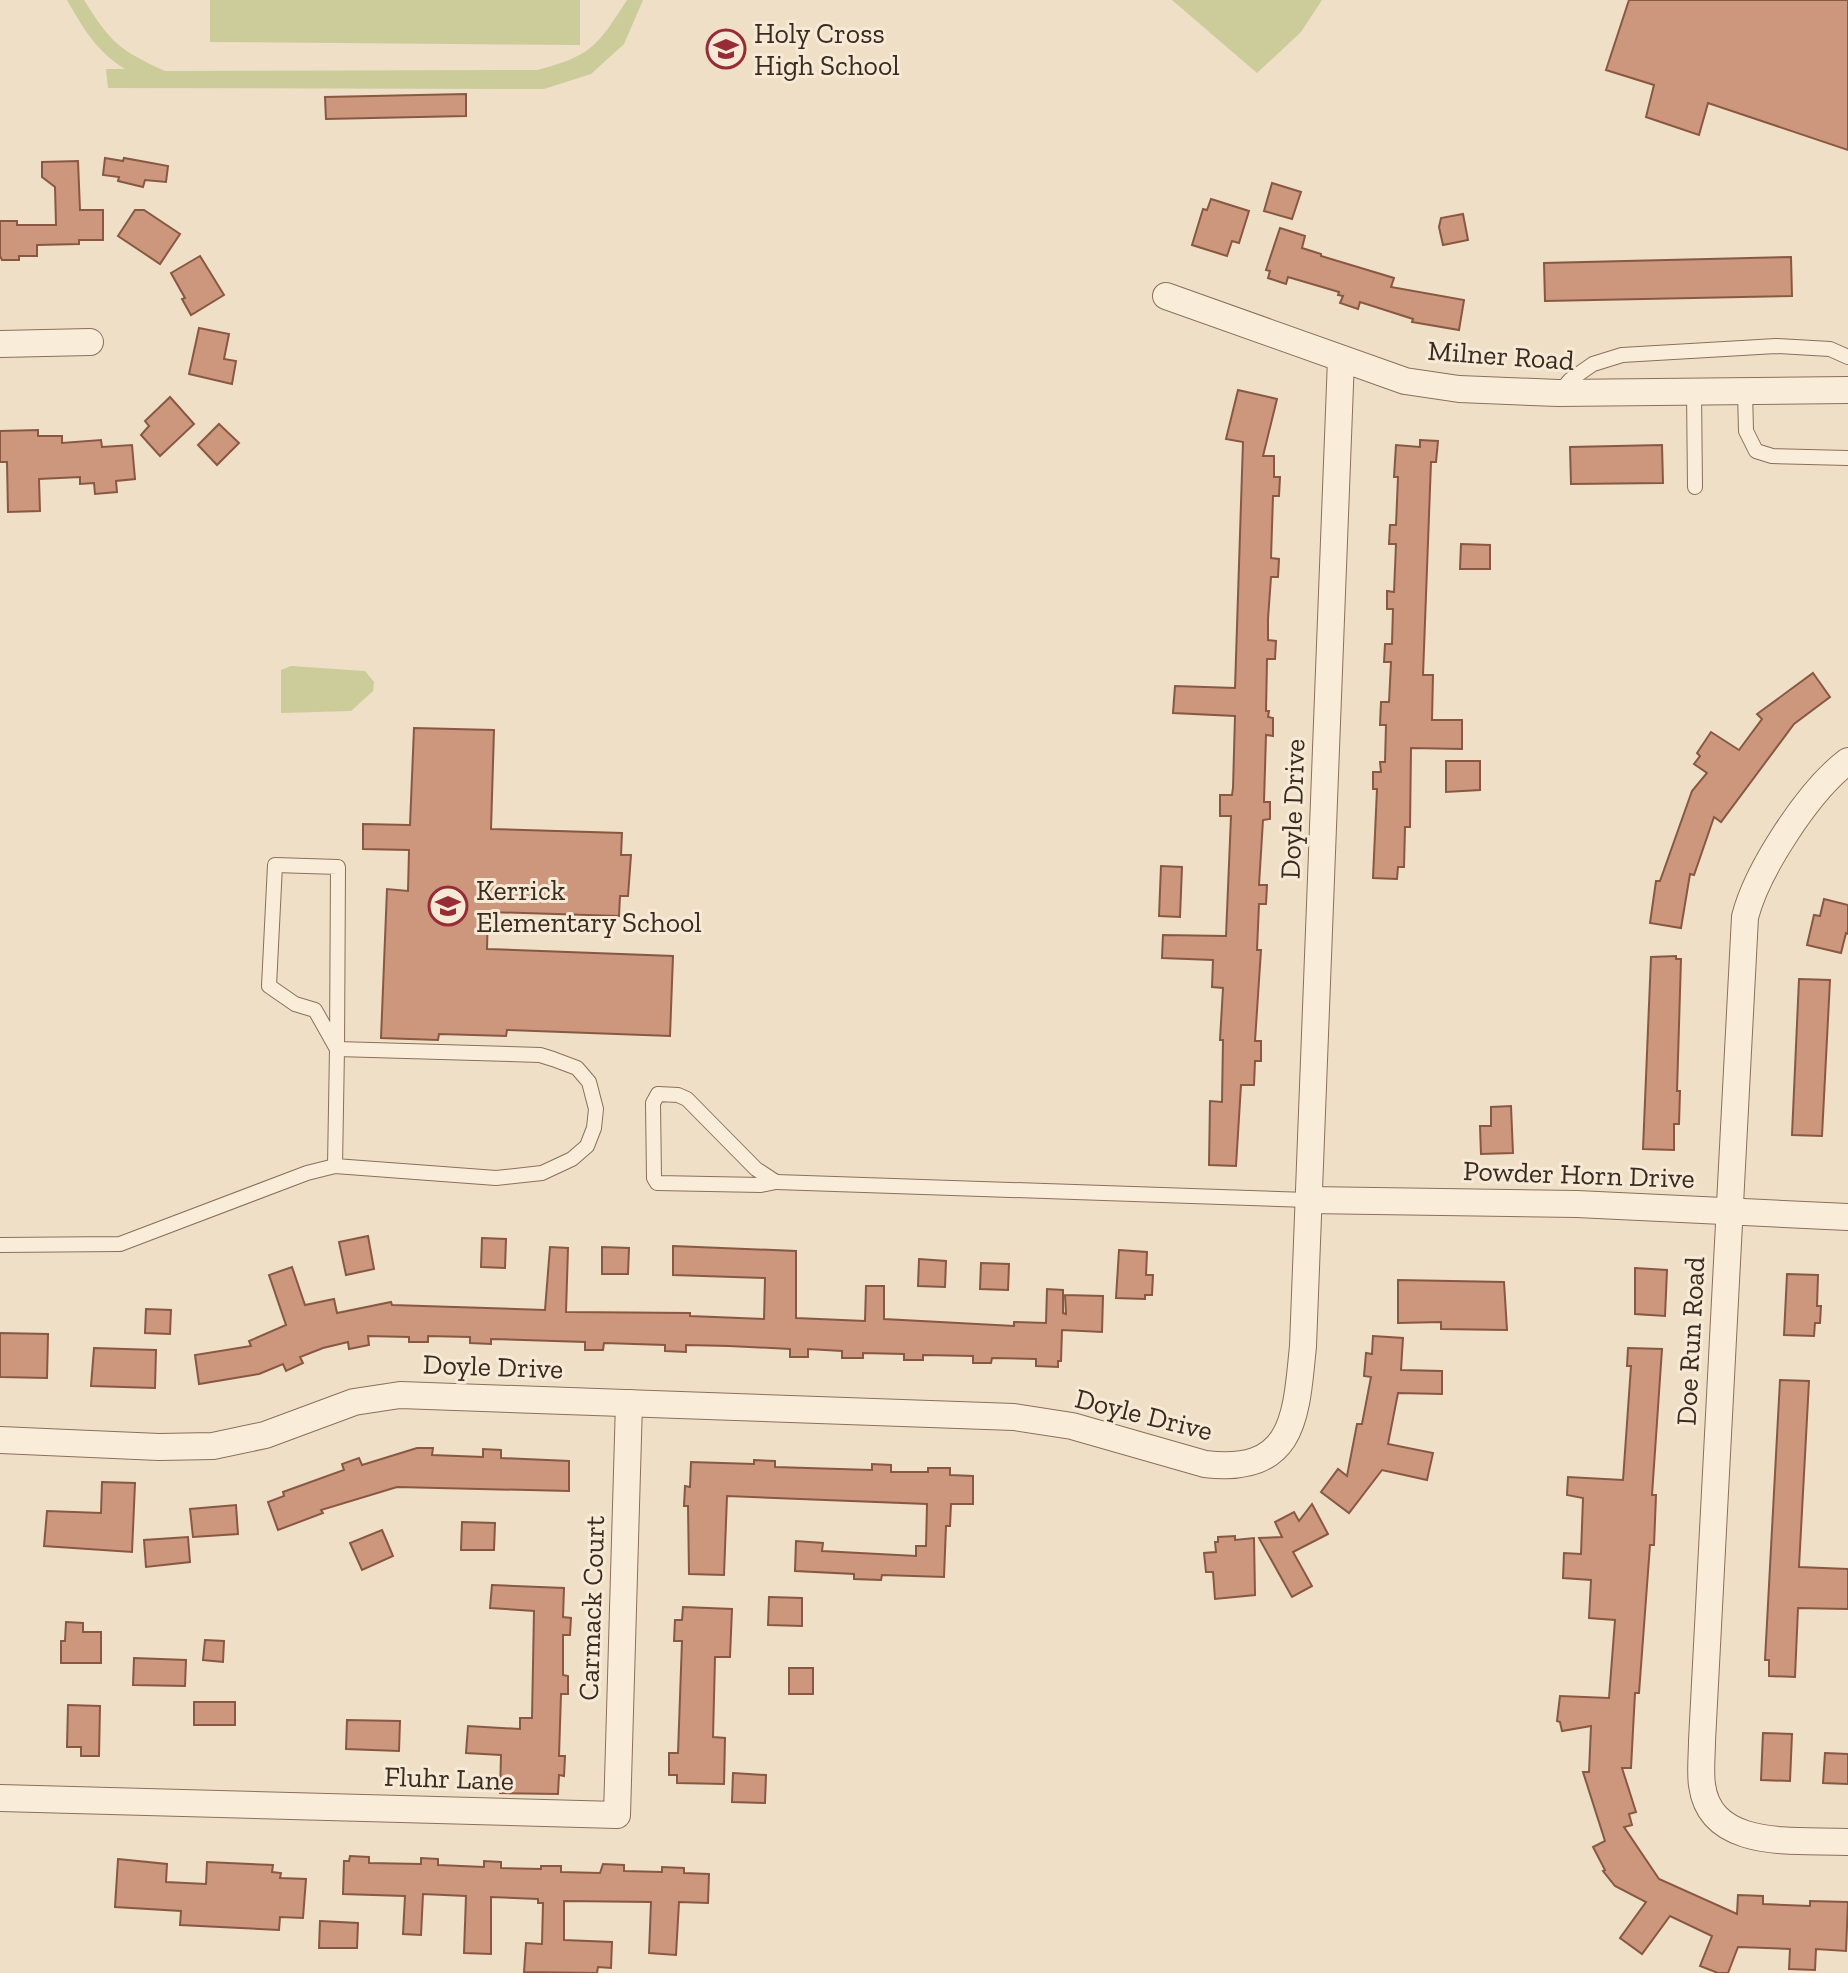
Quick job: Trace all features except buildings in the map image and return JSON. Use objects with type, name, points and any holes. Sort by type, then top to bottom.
[{"type":"street","name":"Milner Road","points":[[1166,296],[1405,381],[1459,389],[1558,393],[1848,390]]},
{"type":"street","points":[[0,344],[90,342]]},
{"type":"street","name":"Doyle Drive","points":[[0,1440],[159,1447],[213,1446],[265,1435],[354,1402],[400,1395],[1014,1417],[1072,1426],[1205,1464],[1248,1464],[1268,1455],[1280,1444],[1294,1420],[1303,1346],[1341,359]]},
{"type":"street","name":"Doe Run Road","points":[[1848,761],[1821,787],[1782,838],[1749,899],[1745,917],[1702,1741],[1702,1786],[1709,1806],[1716,1818],[1739,1834],[1848,1842]]},
{"type":"street","name":"Powder Horn Drive","points":[[1308,1200],[1577,1204],[1848,1217]]},
{"type":"street","name":"Carmack Court","points":[[617,1815],[629,1403]]},
{"type":"street","name":"Fluhr Lane","points":[[0,1798],[617,1815]]},
{"type":"lane","points":[[1558,393],[1593,364],[1622,355],[1776,346],[1830,349],[1848,357]]},
{"type":"lane","points":[[1745,391],[1746,431],[1756,451],[1772,456],[1848,458]]},
{"type":"lane","points":[[1694,392],[1695,487]]},
{"type":"lane","points":[[335,1166],[337,1049],[338,867],[275,865],[269,986],[295,1004],[315,1010],[337,1049]]},
{"type":"lane","points":[[0,1245],[120,1244],[307,1173],[335,1166],[496,1178],[542,1173],[572,1159],[587,1146],[594,1128],[596,1109],[589,1082],[577,1068],[540,1055],[337,1049]]},
{"type":"lane","points":[[776,1182],[756,1169],[687,1099],[669,1094],[655,1097],[654,1178],[657,1183],[761,1185],[776,1182],[1308,1200]]},
{"type":"green space","points":[[67,0],[84,0],[117,44],[165,71],[537,70],[582,54],[600,39],[627,0],[643,0],[624,44],[591,74],[544,89],[108,88],[106,69],[125,69],[99,47]]},
{"type":"green space","points":[[210,0],[580,0],[580,45],[210,42]]},
{"type":"green space","points":[[1172,0],[1322,0],[1301,32],[1257,73]]},
{"type":"green space","points":[[291,666],[365,671],[374,682],[373,691],[351,711],[281,713],[281,670]]},
{"type":"place","name":"Holy Cross High School","points":[[726,49]]},
{"type":"place","name":"Kerrick Elementary School","points":[[448,906]]}]
